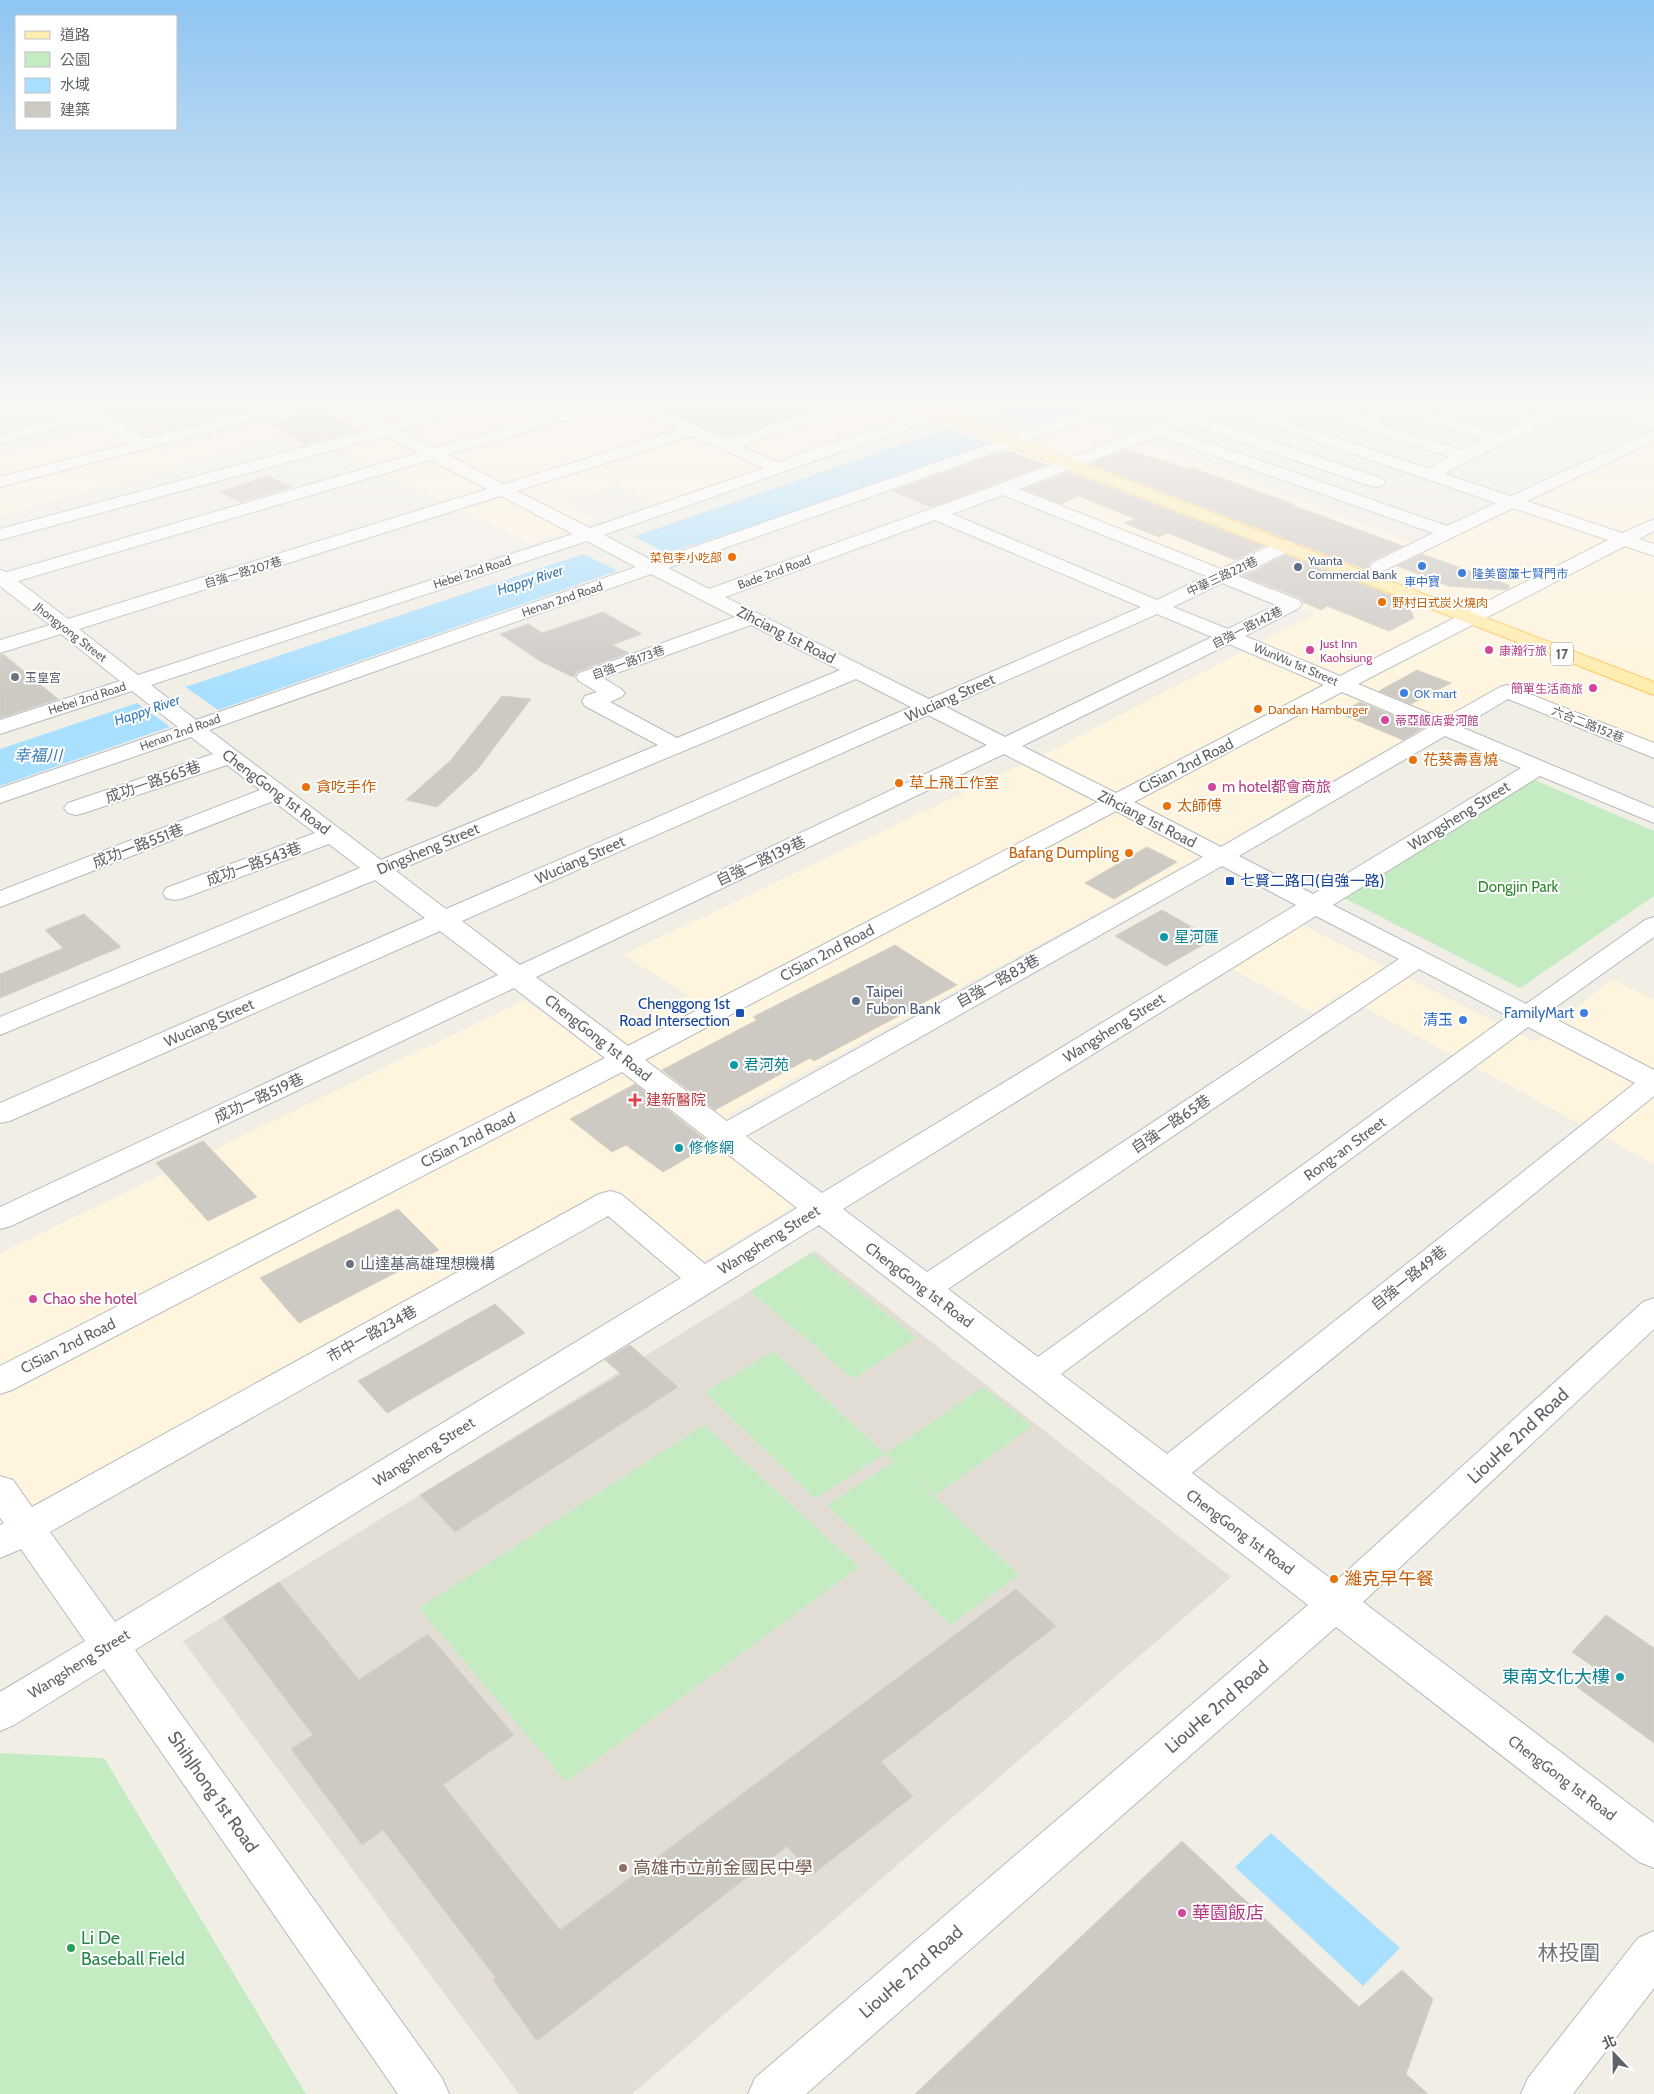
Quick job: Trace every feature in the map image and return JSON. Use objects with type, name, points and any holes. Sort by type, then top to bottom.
[{"type":"main road","name":"17","points":[[1165,500],[1654,688]]},
{"type":"main road","name":"17","points":[[1203,500],[1654,671]]},
{"type":"street","points":[[0,535],[130,500]]},
{"type":"street","points":[[1,579],[276,500]]},
{"type":"street","name":"自強一路207巷","points":[[0,647],[475,500]]},
{"type":"street","points":[[525,500],[594,536]]},
{"type":"street","name":"Hebei 2nd Road","points":[[0,727],[139,684],[594,536],[694,500]]},
{"type":"street","name":"Henan 2nd Road","points":[[0,796],[188,724],[645,564],[836,500]]},
{"type":"street","name":"Bade 2nd Road","points":[[708,596],[976,500]]},
{"type":"street","name":"自強一路142巷","points":[[1003,746],[1292,604],[1028,500]]},
{"type":"street","points":[[1354,500],[1448,532]]},
{"type":"street","points":[[1504,500],[1654,550]]},
{"type":"street","points":[[1379,567],[1516,500]]},
{"type":"street","name":"WunWu 1st Street","points":[[937,514],[1654,816]]},
{"type":"street","name":"CiSian 2nd Road","points":[[0,1381],[625,1059],[1116,802],[1654,524]]},
{"type":"street","name":"Zihciang 1st Road","points":[[594,536],[645,564],[1116,802],[1654,1081]]},
{"type":"street","name":"中華三路221巷","points":[[1159,606],[1285,546]]},
{"type":"street","name":"Jhongyong Street","points":[[1,579],[66,627],[188,724]]},
{"type":"street","name":"Wuciang Street","points":[[0,1114],[1159,606]]},
{"type":"street","name":"自強一路173巷","points":[[676,746],[593,701],[614,693],[586,676],[752,618]]},
{"type":"street","name":"Dingsheng Street","points":[[0,1027],[856,671]]},
{"type":"street","name":"六合二路152巷","points":[[1443,727],[1507,691],[1654,751]]},
{"type":"street","name":"ChengGong 1st Road","points":[[188,724],[1165,1475],[1654,1848]]},
{"type":"street","name":"自強一路83巷","points":[[723,1136],[1221,856],[1443,727]]},
{"type":"street","name":"自強一路139巷","points":[[518,977],[1003,746]]},
{"type":"street","name":"成功一路565巷","points":[[76,808],[230,756]]},
{"type":"street","name":"Wangsheng Street","points":[[0,1713],[1539,767]]},
{"type":"street","name":"成功一路551巷","points":[[0,900],[276,792]]},
{"type":"street","name":"成功一路543巷","points":[[176,893],[333,836]]},
{"type":"street","name":"Rong-an Street","points":[[1037,1375],[1527,1015],[1654,925]]},
{"type":"street","name":"自強一路65巷","points":[[925,1289],[1418,958]]},
{"type":"street","name":"成功一路519巷","points":[[0,1219],[518,977]]},
{"type":"street","name":"自強一路49巷","points":[[1165,1475],[1654,1081]]},
{"type":"street","name":"市中一路234巷","points":[[14,1536],[610,1201],[704,1280]]},
{"type":"street","name":"LiouHe 2nd Road","points":[[771,2094],[1336,1604],[1654,1310]]},
{"type":"street","name":"ShihJhong 1st Road","points":[[0,1490],[14,1536],[110,1645],[426,2094]]},
{"type":"street","points":[[1544,2094],[1654,1953]]},
{"type":"shaded area","points":[[0,500],[57,500],[0,516]]},
{"type":"shaded area","points":[[439,500],[567,500],[563,501],[596,520],[529,544]]},
{"type":"shaded area","points":[[648,500],[670,500],[657,504]]},
{"type":"shaded area","points":[[1025,500],[1298,500],[1430,549],[1533,500],[1654,500],[1654,604],[1652,605],[1654,606],[1654,745],[1505,685],[1440,719],[1185,865],[727,1115],[818,1192],[701,1263],[614,1188],[0,1524],[0,1253],[524,1000],[587,1045],[688,995],[623,955],[1051,751],[1314,614]]},
{"type":"shaded area","points":[[1300,924],[1535,1042],[1612,979],[1654,999],[1654,1164],[1340,994],[1313,1013],[1232,969]]},
{"type":"shaded area","name":"高雄市立前金國民中學","points":[[815,1251],[1231,1577],[632,2094],[519,2094],[183,1641]]},
{"type":"green space","name":"Dongjin Park","points":[[1532,779],[1654,831],[1654,896],[1520,988],[1338,895]]},
{"type":"green space","points":[[811,1253],[916,1338],[853,1379],[750,1291]]},
{"type":"green space","points":[[773,1351],[885,1454],[983,1387],[1032,1426],[936,1495],[907,1471],[1019,1575],[950,1625],[827,1505],[895,1461],[884,1454],[815,1499],[705,1392]]},
{"type":"green space","points":[[704,1425],[859,1567],[566,1782],[419,1608]]},
{"type":"green space","name":"Li De Baseball Field","points":[[0,1753],[104,1758],[306,2094],[0,2094]]},
{"type":"water","name":"幸福川","points":[[741,500],[833,500],[677,550],[0,786],[0,749]]},
{"type":"water","points":[[1271,1833],[1400,1948],[1363,1986],[1235,1867]]},
{"type":"pier","points":[[630,534],[670,555],[622,573],[579,552]]},
{"type":"pier","points":[[181,684],[221,712],[173,729],[133,700]]},
{"type":"building","points":[[914,500],[951,500],[931,507]]},
{"type":"building","points":[[1050,500],[1070,500],[1061,504]]},
{"type":"building","points":[[1087,500],[1143,500],[1264,546],[1235,560],[1168,533],[1159,537],[1124,523],[1135,519]]},
{"type":"building","points":[[1183,500],[1282,500],[1403,546],[1371,561],[1368,566],[1370,571]]},
{"type":"building","points":[[1422,554],[1509,585],[1509,588],[1505,590],[1448,586],[1397,566]]},
{"type":"building","points":[[1286,555],[1406,601],[1414,618],[1389,631],[1327,606],[1321,610],[1303,602],[1300,598],[1243,576]]},
{"type":"building","points":[[603,612],[642,634],[612,645],[629,653],[578,671],[573,677],[540,661],[500,634],[528,624],[542,633]]},
{"type":"building","name":"玉皇宮","points":[[3,654],[58,699],[0,718],[0,655]]},
{"type":"building","points":[[1417,670],[1451,683],[1411,704],[1379,691]]},
{"type":"building","points":[[502,696],[531,699],[477,770],[437,807],[406,800],[451,760]]},
{"type":"building","name":"蒂亞飯店愛河館","points":[[1360,702],[1423,728],[1403,740],[1339,713]]},
{"type":"building","points":[[1147,847],[1177,862],[1114,899],[1085,883]]},
{"type":"building","name":"星河匯","points":[[1162,910],[1213,939],[1166,966],[1115,936]]},
{"type":"building","points":[[84,914],[121,947],[0,998],[0,974],[63,948],[45,930]]},
{"type":"building","name":"Taipei Fubon Bank","points":[[895,945],[957,985],[814,1061],[810,1058],[715,1110],[662,1070],[757,1020],[753,1017]]},
{"type":"building","name":"建新醫院","points":[[635,1084],[711,1144],[663,1172],[626,1145],[612,1152],[570,1119]]},
{"type":"building","points":[[203,1141],[257,1197],[208,1221],[156,1163]]},
{"type":"building","name":"山達基高雄理想機構","points":[[398,1209],[439,1250],[299,1323],[260,1278]]},
{"type":"building","points":[[495,1304],[525,1333],[387,1413],[358,1381]]},
{"type":"building","points":[[630,1345],[678,1387],[455,1532],[420,1495],[621,1374],[605,1360]]},
{"type":"building","points":[[279,1582],[359,1680],[428,1634],[514,1735],[443,1785],[560,1930],[1016,1589],[1056,1626],[881,1762],[913,1796],[812,1875],[787,1846],[537,2041],[493,1980],[496,1978],[383,1830],[362,1845],[291,1749],[313,1735],[223,1617]]},
{"type":"building","name":"東南文化大樓","points":[[1606,1615],[1654,1648],[1654,1743],[1577,1687],[1595,1668],[1572,1652]]},
{"type":"building","name":"華園飯店","points":[[1182,1841],[1359,2007],[1402,1970],[1433,1999],[1406,2074],[1428,2094],[915,2094]]},
{"type":"place","name":"菜包李小吃部","points":[[732,557]]},
{"type":"place","name":"車中寶","points":[[1422,566]]},
{"type":"place","name":"Yuanta Commercial Bank","points":[[1298,567]]},
{"type":"place","name":"隆美窗簾七賢門市","points":[[1462,573]]},
{"type":"place","name":"野村日式炭火燒肉","points":[[1382,602]]},
{"type":"place","name":"Just Inn Kaohsiung","points":[[1310,650]]},
{"type":"place","name":"康瀚行旅","points":[[1489,650]]},
{"type":"place","name":"玉皇宮","points":[[15,677]]},
{"type":"place","name":"簡單生活商旅","points":[[1593,688]]},
{"type":"place","name":"OK mart","points":[[1404,693]]},
{"type":"place","name":"Dandan Hamburger","points":[[1258,709]]},
{"type":"place","name":"蒂亞飯店愛河館","points":[[1385,720]]},
{"type":"place","name":"花葵壽喜燒","points":[[1413,760]]},
{"type":"place","name":"草上飛工作室","points":[[899,783]]},
{"type":"place","name":"貪吃手作","points":[[306,787]]},
{"type":"place","name":"m hotel都會商旅","points":[[1212,787]]},
{"type":"place","name":"太師傅","points":[[1167,806]]},
{"type":"place","name":"Bafang Dumpling","points":[[1129,853]]},
{"type":"place","name":"七賢二路口(自強一路)","points":[[1230,881]]},
{"type":"place","name":"星河匯","points":[[1164,937]]},
{"type":"place","name":"Taipei Fubon Bank","points":[[856,1001]]},
{"type":"place","name":"Chenggong 1st Road Intersection","points":[[740,1013]]},
{"type":"place","name":"FamilyMart","points":[[1584,1013]]},
{"type":"place","name":"清玉","points":[[1463,1020]]},
{"type":"place","name":"君河苑","points":[[734,1065]]},
{"type":"place","name":"建新醫院","points":[[635,1100]]},
{"type":"place","name":"修修網","points":[[679,1148]]},
{"type":"place","name":"山達基高雄理想機構","points":[[350,1264]]},
{"type":"place","name":"Chao she hotel","points":[[33,1299]]},
{"type":"place","name":"濰克早午餐","points":[[1334,1579]]},
{"type":"place","name":"東南文化大樓","points":[[1620,1677]]},
{"type":"place","name":"高雄市立前金國民中學","points":[[623,1868]]},
{"type":"place","name":"華園飯店","points":[[1182,1913]]},
{"type":"place","name":"Li De Baseball Field","points":[[71,1948]]},
{"type":"district","name":"林投圍","points":[[1569,1952]]},
{"type":"water label","name":"Happy River","points":[[530,580]]},
{"type":"water label","name":"Happy River","points":[[147,710]]}]
